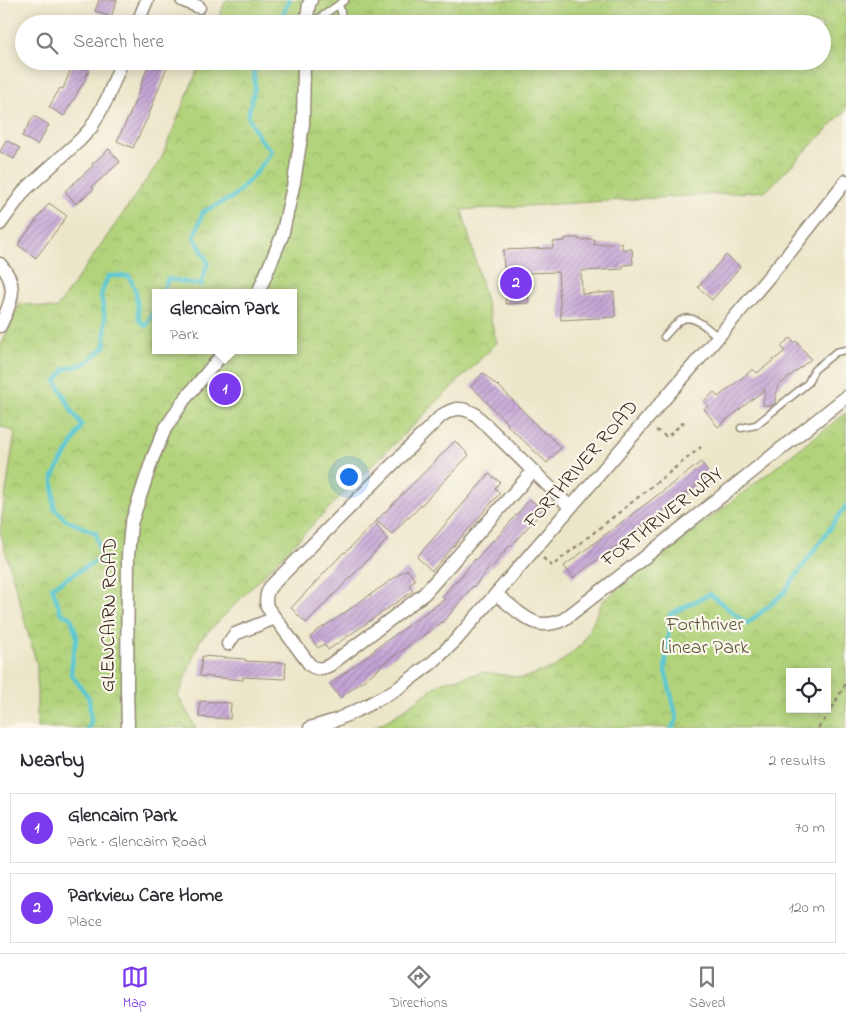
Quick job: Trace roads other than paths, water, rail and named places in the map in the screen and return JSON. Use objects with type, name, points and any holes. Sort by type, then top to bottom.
[{"type":"street","points":[[141,15],[147,0]]},
{"type":"street","points":[[182,0],[200,7]]},
{"type":"street","points":[[308,15],[311,0]]},
{"type":"street","points":[[0,224],[25,190],[91,128],[107,99],[118,70]]},
{"type":"street","points":[[260,289],[282,236],[294,182],[303,124],[304,70]]},
{"type":"street","name":"FORTHRIVER ROAD","points":[[310,728],[336,720],[396,689],[433,662],[456,640],[718,337],[846,181]]},
{"type":"street","points":[[0,264],[9,276],[12,286],[11,299],[0,326]]},
{"type":"street","name":"GLENCAIRN ROAD","points":[[128,728],[128,556],[131,524],[152,457],[165,429],[184,400],[223,354]]},
{"type":"street","name":"FORTHRIVER WAY","points":[[496,594],[529,620],[536,623],[546,625],[563,620],[846,397]]},
{"type":"street","points":[[533,471],[424,594],[330,665],[323,668],[316,668],[310,665],[267,607],[266,593],[270,587],[440,416],[448,412],[462,409],[475,414],[570,507]]},
{"type":"street","points":[[228,644],[235,634],[275,618]]},
{"type":"lane","points":[[324,15],[342,2]]},
{"type":"lane","points":[[342,2],[343,15]]},
{"type":"lane","points":[[664,337],[675,325],[688,318],[694,319],[718,337]]},
{"type":"lane","points":[[741,428],[756,425],[808,383],[814,370],[836,352],[846,350]]},
{"type":"waterway","points":[[283,15],[289,0]]},
{"type":"waterway","points":[[164,289],[168,279],[201,285],[208,262],[194,237],[203,212],[233,197],[255,174],[272,151],[259,138],[248,116],[255,87],[254,70]]},
{"type":"waterway","points":[[88,728],[91,722],[89,698],[71,674],[77,637],[71,618],[61,613],[52,587],[101,558],[96,533],[66,520],[54,508],[53,477],[82,425],[73,413],[56,381],[65,369],[85,364],[105,346],[105,318],[101,295],[108,276],[129,276],[136,292],[139,320],[146,326],[152,314]]},
{"type":"waterway","points":[[672,728],[677,719],[665,670],[670,614],[710,594],[747,624],[783,594],[846,506]]},
{"type":"place","name":"Parkview Care Home","points":[[516,283]]},
{"type":"place","name":"Glencairn Park","points":[[225,389]]},
{"type":"park label","name":"Forthriver Linear Park","points":[[705,636]]}]
